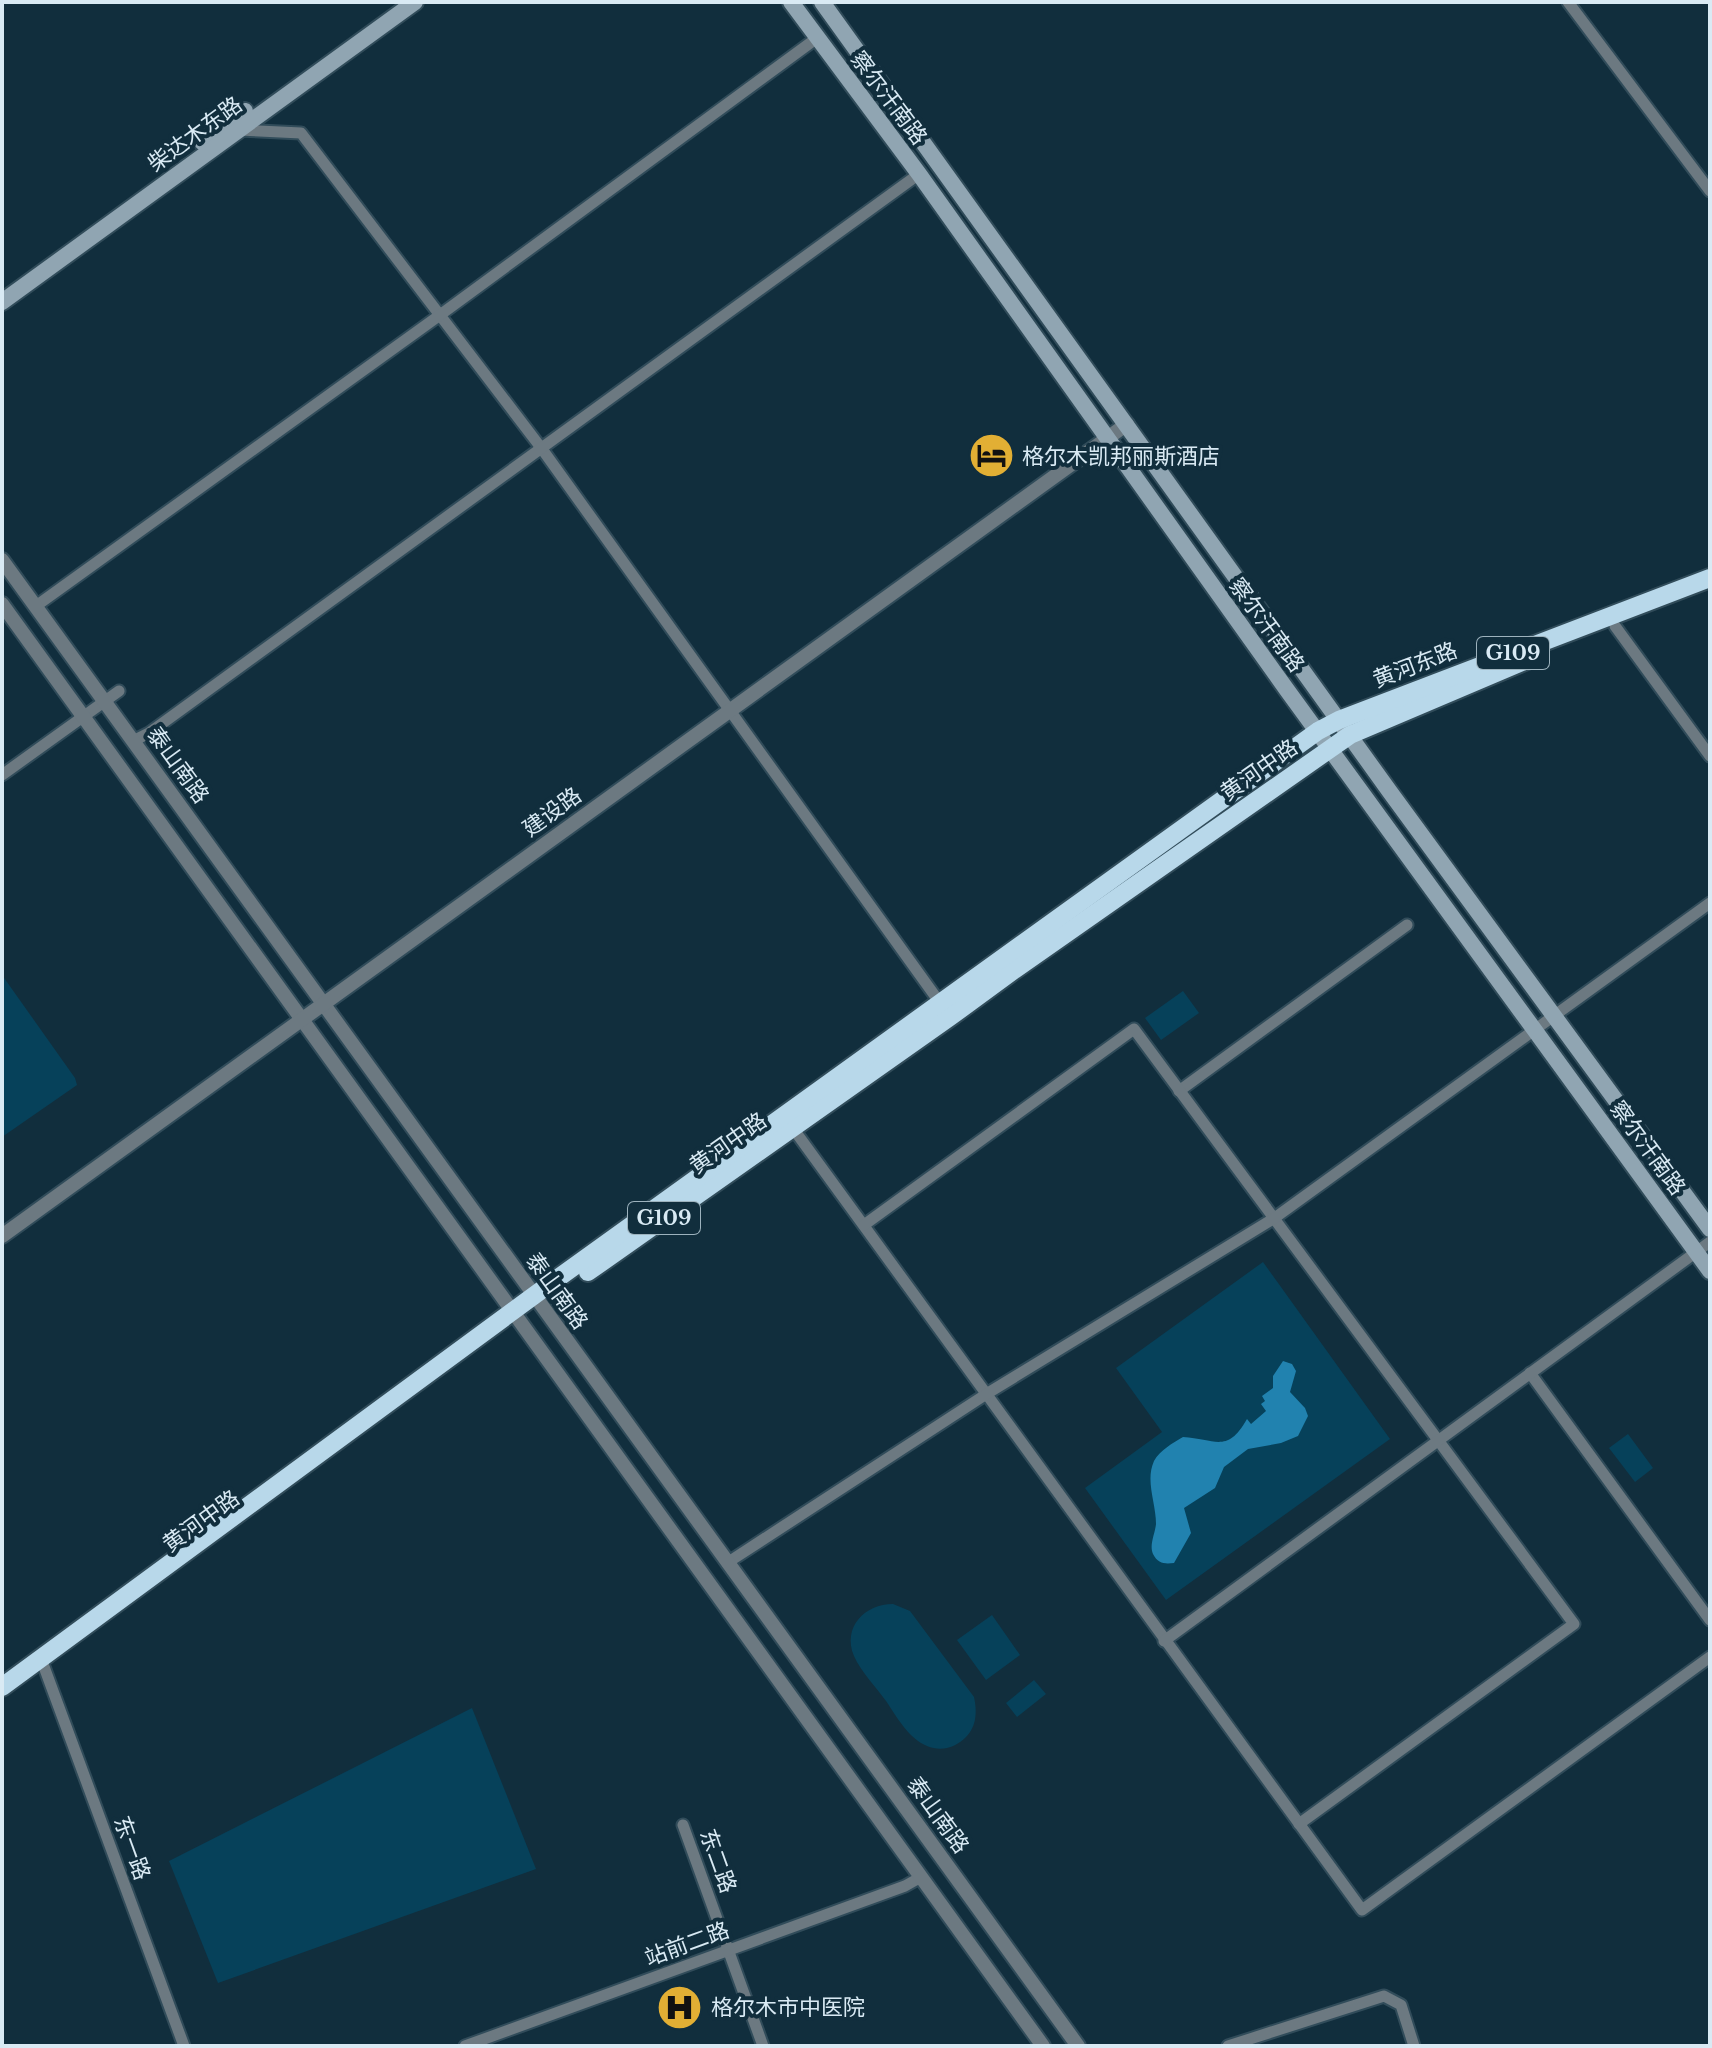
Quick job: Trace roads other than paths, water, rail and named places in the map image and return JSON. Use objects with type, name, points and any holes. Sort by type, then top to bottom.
[{"type":"highway","name":"黄河东路","points":[[1318,731],[1339,720],[1710,578]]},
{"type":"highway","name":"黄河东路","points":[[1331,749],[1350,735],[1710,590]]},
{"type":"highway","name":"黄河中路","points":[[537,1302],[792,1127],[1318,731]]},
{"type":"highway","name":"黄河中路","points":[[2,1687],[945,1010],[1014,970],[1331,749]]},
{"type":"highway","name":"黄河中路","points":[[2,1695],[516,1317]]},
{"type":"main road","name":"柴达木东路","points":[[2,288],[400,2]]},
{"type":"main road","name":"柴达木东路","points":[[2,302],[415,2]]},
{"type":"main road","name":"察尔汗南路","points":[[791,2],[919,174],[1535,1029],[1703,1247],[1710,1271]]},
{"type":"main road","name":"察尔汗南路","points":[[822,2],[1390,792],[1710,1229]]},
{"type":"street","points":[[1568,2],[1710,191]]},
{"type":"street","points":[[36,606],[817,38]]},
{"type":"street","points":[[238,130],[301,133],[542,449],[945,1010]]},
{"type":"street","points":[[133,741],[149,733],[919,174]]},
{"type":"street","name":"建设路","points":[[2,1236],[1127,424]]},
{"type":"street","name":"泰山南路","points":[[2,560],[1078,2046]]},
{"type":"street","points":[[2,604],[1043,2046]]},
{"type":"street","points":[[1615,626],[1710,756]]},
{"type":"street","points":[[2,775],[119,691]]},
{"type":"street","points":[[1372,805],[1390,792]]},
{"type":"street","points":[[727,1563],[988,1393],[1273,1219],[1710,903]]},
{"type":"street","points":[[1179,1091],[1407,925]]},
{"type":"street","points":[[864,1225],[1134,1029],[1574,1624],[1299,1824]]},
{"type":"street","points":[[792,1127],[1362,1910],[1710,1657]]},
{"type":"street","points":[[1164,1641],[1703,1247]]},
{"type":"street","points":[[1530,1373],[1710,1620]]},
{"type":"street","name":"东一路","points":[[43,1664],[184,2046]]},
{"type":"street","name":"东二路","points":[[683,1825],[763,2046]]},
{"type":"street","name":"站前二路","points":[[465,2046],[905,1886],[921,1877]]},
{"type":"street","points":[[1228,2046],[1384,1996],[1401,2005],[1414,2046]]},
{"type":"place","name":"格尔木凯邦丽斯酒店","points":[[991,456]]},
{"type":"place","name":"格尔木市中医院","points":[[680,2007]]}]
